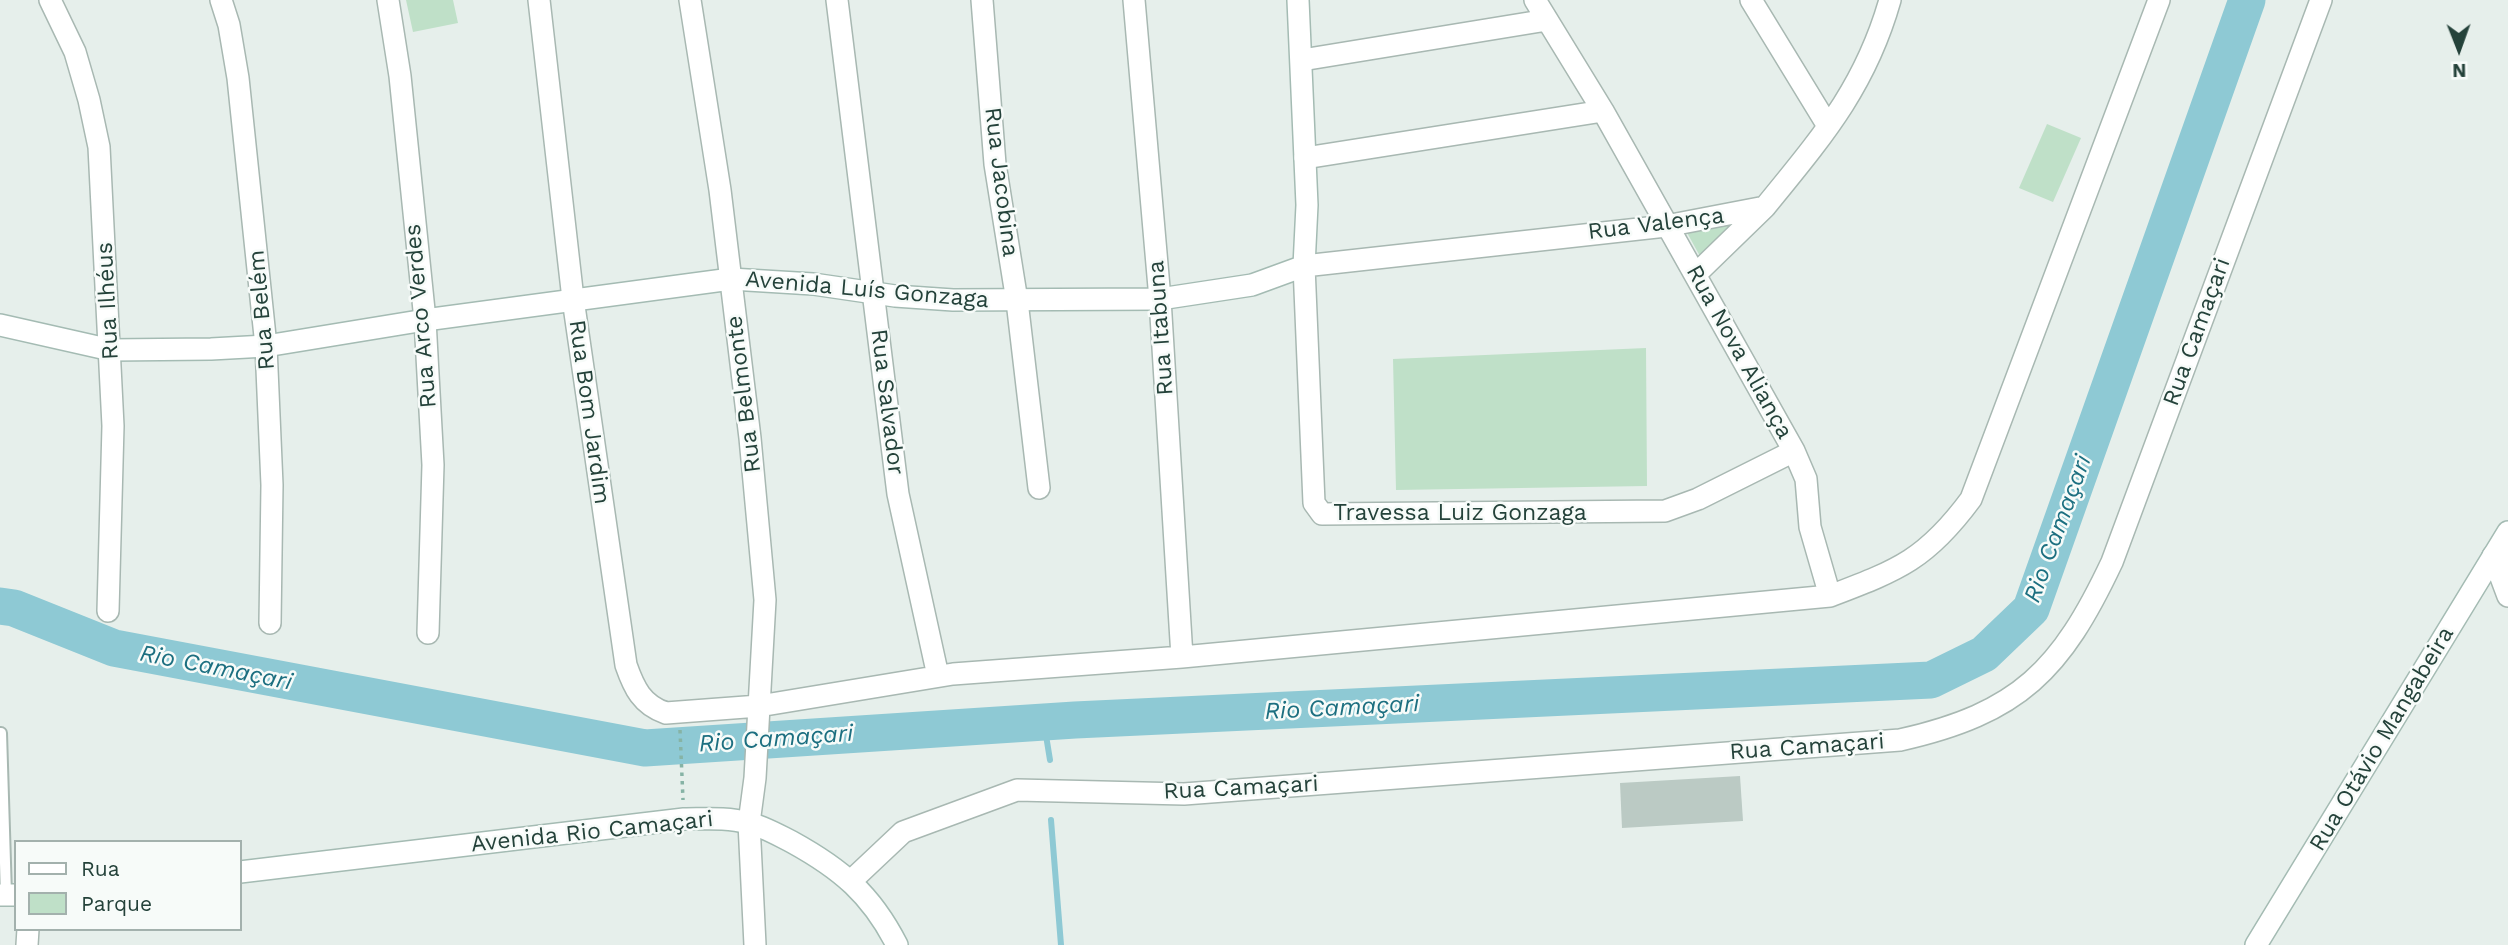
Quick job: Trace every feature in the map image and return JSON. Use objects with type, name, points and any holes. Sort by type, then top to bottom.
[{"type":"street","name":"Rua Ilhéus","points":[[50,0],[75,52],[99,147],[110,350],[113,483],[108,611]]},
{"type":"street","name":"Rua Belém","points":[[221,0],[229,24],[238,78],[266,346],[272,485],[270,623]]},
{"type":"street","name":"Rua Arco Verdes","points":[[388,0],[400,76],[425,320],[433,464],[428,633]]},
{"type":"street","name":"Rua Bom Jardim","points":[[539,0],[573,299],[626,665],[642,699],[653,709],[666,713],[759,706],[938,676],[1182,657],[1830,596],[1895,571],[1927,549],[1951,526],[1970,499],[2159,0]]},
{"type":"street","name":"Rua Belmonte","points":[[690,0],[731,279],[765,600],[759,706]]},
{"type":"street","name":"Rua Salvador","points":[[837,0],[900,506],[938,676]]},
{"type":"street","name":"Rua Jacobina","points":[[982,0],[995,164],[1017,301],[1039,488]]},
{"type":"street","name":"Rua Itabuna","points":[[1134,0],[1160,299],[1182,657]]},
{"type":"street","points":[[1298,0],[1307,205],[1304,265]]},
{"type":"street","name":"Rua Nova Aliança","points":[[1535,0],[1603,111],[1665,226],[1696,274],[1794,451],[1806,480],[1810,527],[1830,596]]},
{"type":"street","points":[[1751,0],[1828,127]]},
{"type":"street","points":[[1696,274],[1765,207],[1828,127],[1864,72],[1891,0]]},
{"type":"street","name":"Rua Camaçari","points":[[851,881],[903,832],[1017,790],[1184,794],[1900,740],[1945,730],[1988,711],[2021,690],[2053,662],[2088,612],[2107,572],[2321,0]]},
{"type":"street","points":[[1302,60],[1547,20]]},
{"type":"street","points":[[1305,158],[1603,111]]},
{"type":"street","name":"Rua Valença","points":[[1304,265],[1665,226],[1765,207]]},
{"type":"street","name":"Avenida Luís Gonzaga","points":[[0,325],[110,350],[266,346],[425,320],[731,279],[923,298],[1017,301],[1160,299],[1252,285],[1304,265]]},
{"type":"street","name":"Travessa Luiz Gonzaga","points":[[1304,265],[1314,503],[1322,514],[1665,511],[1698,499],[1794,451]]},
{"type":"street","name":"Rua Otávio Mangabeira","points":[[2256,945],[2501,557],[2508,532]]},
{"type":"street","points":[[2501,557],[2508,596]]},
{"type":"street","points":[[755,945],[749,823],[755,778],[759,706]]},
{"type":"street","name":"Avenida Rio Camaçari","points":[[242,872],[684,819],[723,818],[749,823],[823,859],[851,881],[873,905],[897,945]]},
{"type":"lane","points":[[1,733],[7,895]]},
{"type":"path","points":[[680,738],[684,819]]},
{"type":"green space","points":[[406,0],[453,0],[458,23],[413,32]]},
{"type":"green space","points":[[2047,124],[2081,138],[2053,202],[2019,188]]},
{"type":"green space","points":[[1742,220],[1701,258],[1685,229]]},
{"type":"green space","points":[[1646,348],[1647,486],[1396,490],[1393,359]]},
{"type":"building","points":[[1740,776],[1743,821],[1622,828],[1620,783]]},
{"type":"waterway","name":"Rio Camaçari","points":[[0,606],[14,608],[114,648],[645,748],[1075,720],[1931,680],[1984,654],[2031,609],[2247,0]]},
{"type":"waterway","points":[[1044,723],[1050,760]]},
{"type":"waterway","points":[[1051,820],[1061,945]]}]
